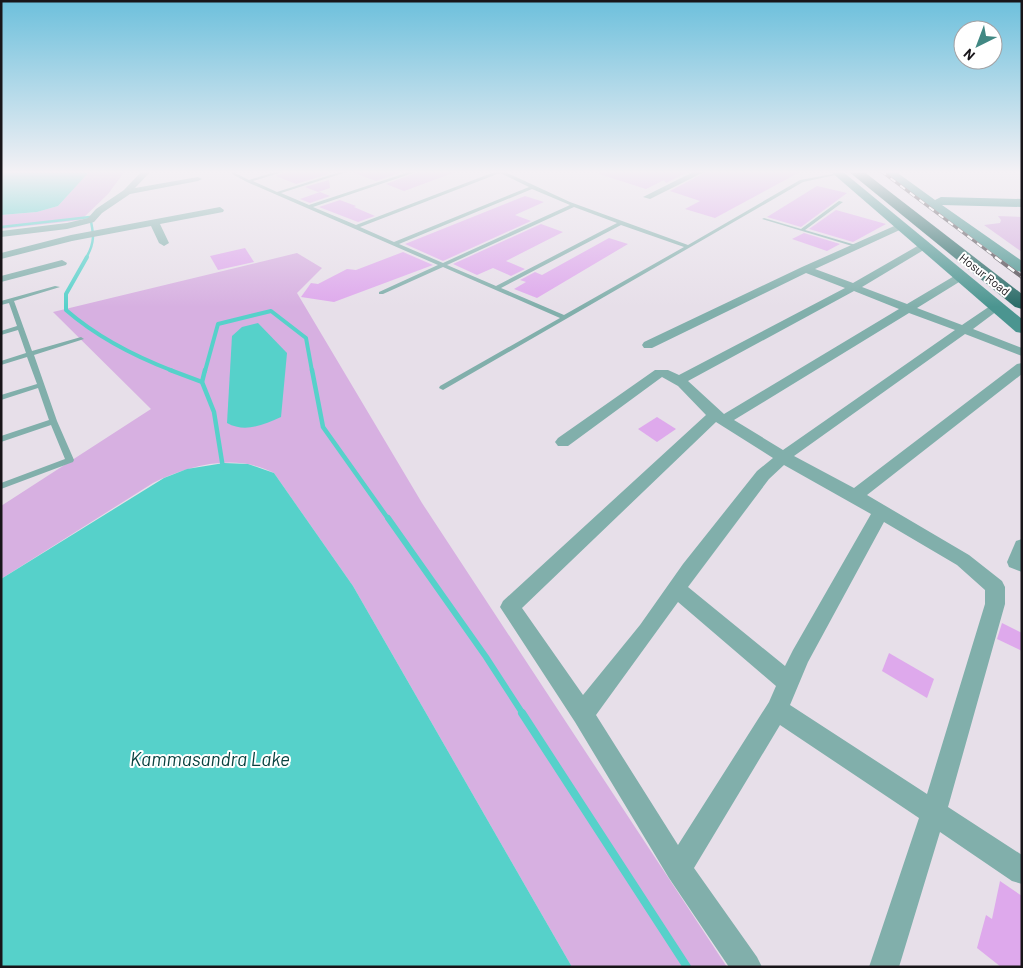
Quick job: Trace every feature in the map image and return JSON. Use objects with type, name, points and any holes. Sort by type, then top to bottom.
[{"type":"highway","name":"Hosur Road","points":[[920,216],[1022,303]]},
{"type":"highway","name":"Hosur Road","points":[[929,216],[1022,284]]},
{"type":"street","points":[[1,234],[67,226],[91,220],[94,216]]},
{"type":"street","points":[[1,256],[71,238],[186,216]]},
{"type":"street","points":[[889,216],[1022,328]]},
{"type":"street","points":[[954,216],[1022,268]]},
{"type":"street","points":[[963,216],[1022,258]]},
{"type":"street","points":[[154,222],[164,243]]},
{"type":"street","points":[[67,226],[71,238]]},
{"type":"street","points":[[648,345],[806,269],[901,226]]},
{"type":"street","points":[[679,380],[852,288],[924,246]]},
{"type":"street","points":[[1,279],[62,263]]},
{"type":"street","points":[[806,269],[1022,352]]},
{"type":"street","points":[[747,967],[678,869],[583,714],[510,607],[720,418],[960,277]]},
{"type":"street","points":[[583,714],[676,588],[763,475],[783,457],[997,306]]},
{"type":"street","points":[[856,497],[862,490],[1022,367]]},
{"type":"street","points":[[563,442],[660,373],[667,373],[679,380],[720,418],[783,457],[856,497],[963,560],[995,587],[995,604],[934,812],[884,967]]},
{"type":"street","points":[[678,869],[776,710],[800,657],[881,512]]},
{"type":"street","points":[[1022,546],[1016,562],[1022,565]]},
{"type":"street","points":[[676,588],[788,683]]},
{"type":"street","points":[[776,710],[1022,871]]},
{"type":"lane","points":[[331,216],[565,318]]},
{"type":"lane","points":[[356,227],[384,216]]},
{"type":"lane","points":[[394,244],[462,216]]},
{"type":"lane","points":[[380,293],[550,216]]},
{"type":"lane","points":[[605,216],[689,246]]},
{"type":"lane","points":[[443,388],[741,216]]},
{"type":"lane","points":[[802,230],[821,216]]},
{"type":"lane","points":[[764,219],[857,247]]},
{"type":"lane","points":[[497,288],[621,222]]},
{"type":"lane","points":[[1,303],[57,287]]},
{"type":"lane","points":[[1,486],[70,460],[53,421],[10,300]]},
{"type":"lane","points":[[1,333],[20,327]]},
{"type":"lane","points":[[1,363],[81,340]]},
{"type":"lane","points":[[1,398],[40,385]]},
{"type":"lane","points":[[1,439],[53,421]]},
{"type":"shaded area","points":[[1,216],[85,216],[81,220],[1,229]]},
{"type":"shaded area","points":[[998,216],[1022,217],[1022,252],[984,225],[1000,223],[1001,220]]},
{"type":"shaded area","points":[[297,253],[322,268],[297,293],[422,503],[727,967],[572,967],[353,586],[274,473],[259,467],[229,463],[213,464],[182,471],[153,483],[1,579],[1,506],[151,409],[53,312]]},
{"type":"water","points":[[258,323],[287,353],[281,417],[254,427],[234,426],[227,423],[232,336],[242,327]]},
{"type":"water","name":"Kammasandra Lake","points":[[224,463],[248,464],[274,473],[353,586],[572,967],[1,967],[1,579],[164,478],[187,469]]},
{"type":"building","points":[[343,216],[375,216],[358,222]]},
{"type":"building","points":[[475,216],[518,216],[531,221],[443,261],[405,244]]},
{"type":"building","points":[[768,216],[816,216],[801,227],[767,217]]},
{"type":"building","points":[[827,216],[858,216],[886,224],[853,242],[809,229]]},
{"type":"building","points":[[541,224],[563,232],[506,261],[525,269],[511,276],[493,268],[477,275],[453,264]]},
{"type":"building","points":[[804,233],[840,244],[827,251],[792,239]]},
{"type":"building","points":[[609,238],[628,244],[537,298],[514,289],[526,282],[520,280],[535,272],[542,275]]},
{"type":"building","points":[[245,248],[254,262],[218,270],[210,256]]},
{"type":"building","points":[[403,252],[433,265],[334,302],[301,297],[311,283],[318,284],[347,269],[356,270]]},
{"type":"building","points":[[657,417],[676,429],[657,442],[638,429]]},
{"type":"building","points":[[1002,623],[1022,633],[1022,651],[997,639]]},
{"type":"building","points":[[889,653],[934,679],[927,698],[882,671]]},
{"type":"building","points":[[1000,881],[1022,896],[1022,967],[1001,967],[977,948],[986,915],[992,919]]},
{"type":"waterway","points":[[1,227],[90,217],[93,238],[86,258]]},
{"type":"waterway","points":[[87,257],[66,294],[66,310],[104,338],[144,359],[173,371]]},
{"type":"waterway","points":[[205,371],[218,324],[271,311],[306,338],[312,371]]},
{"type":"waterway","points":[[170,370],[202,382]]},
{"type":"waterway","points":[[202,382],[205,370]]},
{"type":"waterway","points":[[312,370],[323,427],[389,520]]},
{"type":"waterway","points":[[202,382],[214,412],[223,468]]},
{"type":"waterway","points":[[388,518],[486,657],[523,714]]},
{"type":"waterway","points":[[522,713],[687,967]]},
{"type":"railway","points":[[941,216],[997,258]]},
{"type":"railway","points":[[995,257],[1022,277]]}]
